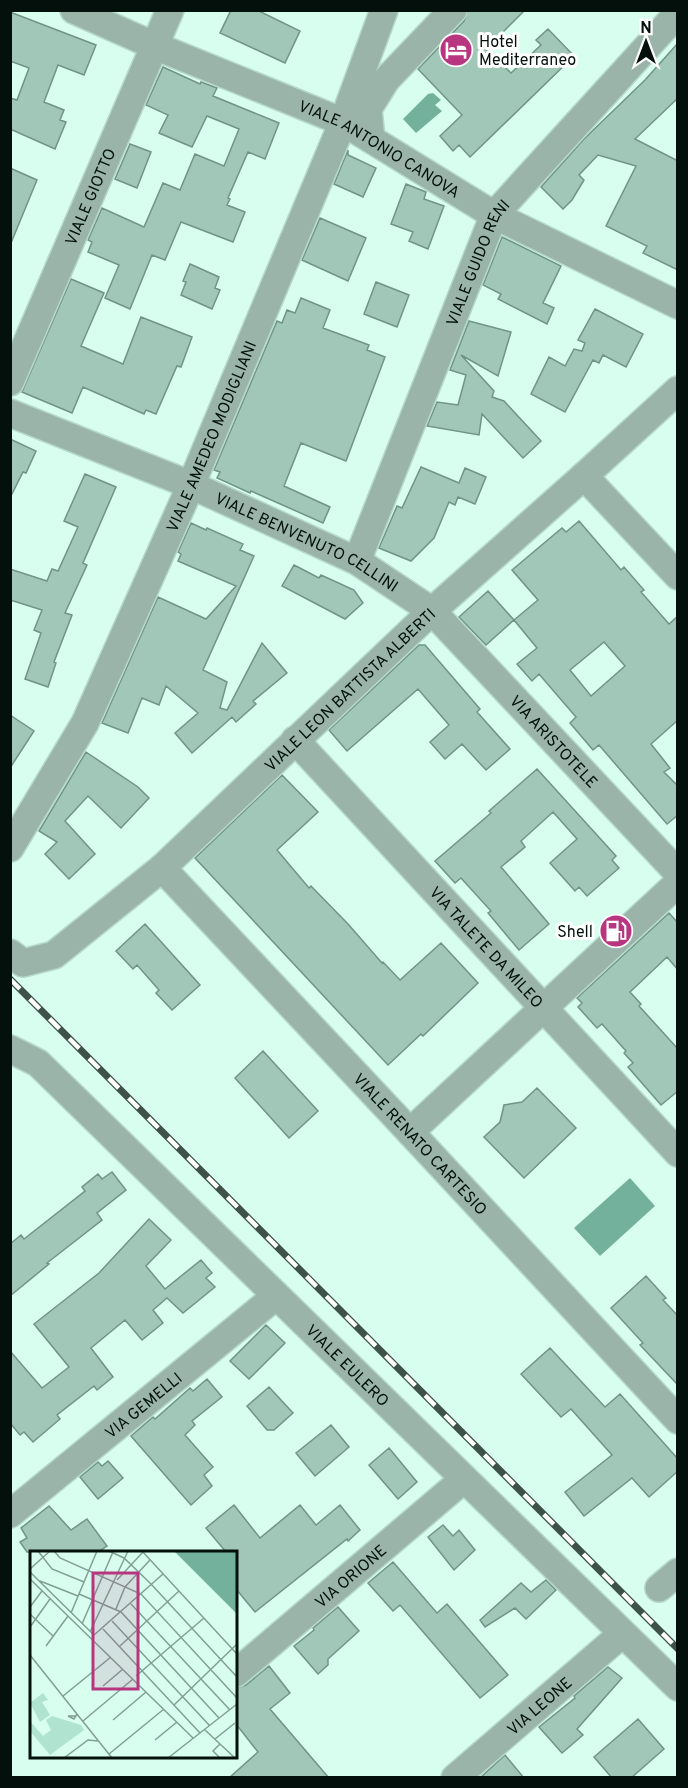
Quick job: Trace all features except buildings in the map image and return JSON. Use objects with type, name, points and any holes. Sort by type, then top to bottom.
[{"type":"street","name":"VIALE ANTONIO CANOVA","points":[[74,10],[155,46],[344,122],[494,215],[678,305]]},
{"type":"street","name":"VIALE GIOTTO","points":[[10,382],[170,10]]},
{"type":"street","name":"VIALE AMEDEO MODIGLIANI","points":[[10,848],[85,723],[191,485],[344,122],[384,10]]},
{"type":"street","points":[[371,139],[368,109],[386,80],[453,10]]},
{"type":"street","name":"VIALE GUIDO RENI","points":[[357,561],[494,215],[678,13]]},
{"type":"street","name":"VIALE LEON BATTISTA ALBERTI","points":[[10,953],[23,963],[54,956],[162,868],[432,611],[678,390]]},
{"type":"street","name":"VIALE BENVENUTO CELLINI","points":[[10,413],[191,485],[357,561],[432,611]]},
{"type":"street","points":[[584,476],[678,576]]},
{"type":"street","name":"VIA ARISTOTELE","points":[[432,611],[678,873]]},
{"type":"street","name":"VIA TALETE DA MILEO","points":[[295,740],[678,1153]]},
{"type":"street","name":"VIALE RENATO CARTESIO","points":[[162,868],[678,1420]]},
{"type":"street","points":[[410,1132],[678,883]]},
{"type":"street","name":"VIALE EULERO","points":[[10,1049],[38,1063],[678,1688]]},
{"type":"street","name":"VIA GEMELLI","points":[[10,1514],[276,1296]]},
{"type":"street","name":"VIA ORIONE","points":[[237,1672],[464,1479]]},
{"type":"street","name":"VIA LEONE","points":[[455,1778],[622,1634]]},
{"type":"shaded area","points":[[433,93],[441,100],[435,105],[442,111],[416,133],[403,119],[428,94]]},
{"type":"shaded area","points":[[630,1178],[655,1206],[600,1256],[574,1228]]},
{"type":"railway","points":[[10,979],[678,1649]]},
{"type":"place","name":"Hotel Mediterraneo","points":[[456,50]]},
{"type":"place","name":"Shell","points":[[616,931]]}]
